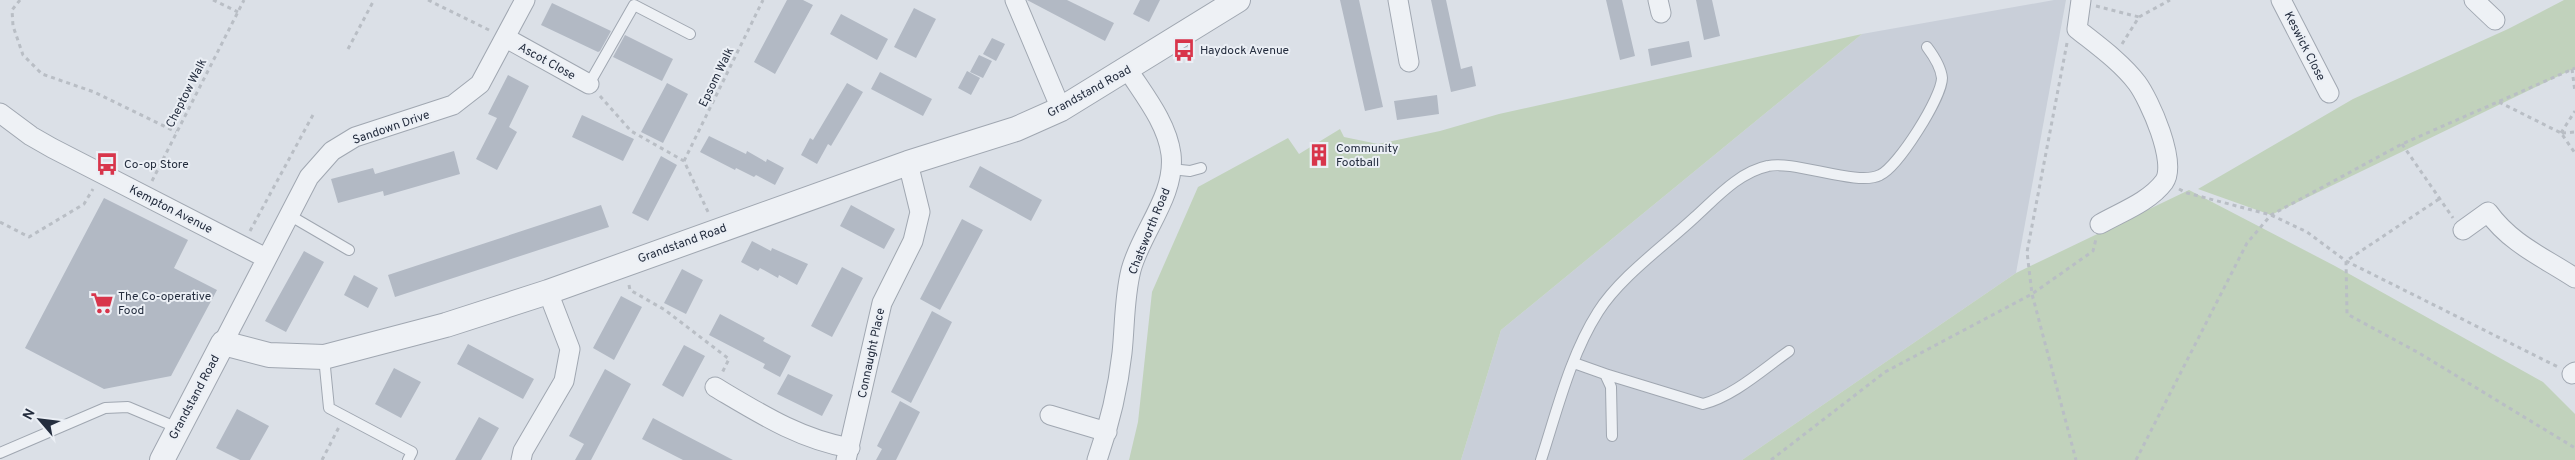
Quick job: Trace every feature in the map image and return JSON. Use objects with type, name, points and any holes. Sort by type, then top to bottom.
[{"type":"street","name":"Sandown Drive","points":[[223,343],[309,177],[332,151],[355,137],[454,105],[480,84],[525,0]]},
{"type":"street","points":[[1015,0],[1061,109]]},
{"type":"street","name":"Grandstand Road","points":[[162,460],[223,343],[269,355],[324,357],[446,325],[548,292],[908,163],[1016,129],[1061,109],[1128,70],[1238,0]]},
{"type":"street","points":[[1398,0],[1409,62]]},
{"type":"street","name":"Keswick Close","points":[[2281,0],[2329,93]]},
{"type":"street","points":[[2474,0],[2495,20]]},
{"type":"street","points":[[2081,1],[2077,29],[2113,59],[2137,83],[2165,142],[2169,165],[2165,181],[2153,194],[2100,224]]},
{"type":"street","name":"Ascot Close","points":[[506,38],[589,84]]},
{"type":"street","name":"Chatsworth Road","points":[[1097,460],[1106,432],[1122,353],[1124,311],[1131,269],[1171,175],[1171,153],[1165,132],[1128,70]]},
{"type":"street","name":"Kempton Avenue","points":[[0,113],[32,136],[266,258]]},
{"type":"street","name":"Connaught Place","points":[[848,454],[882,303],[913,241],[920,212],[908,163]]},
{"type":"street","points":[[2463,230],[2488,212],[2498,226],[2523,248],[2575,278]]},
{"type":"street","points":[[521,460],[523,451],[564,381],[570,349],[548,292]]},
{"type":"street","points":[[715,387],[787,429],[848,454]]},
{"type":"street","points":[[1050,415],[1106,432]]},
{"type":"lane","points":[[589,84],[634,5],[690,34]]},
{"type":"lane","points":[[1541,460],[1574,363],[1598,312],[1615,290],[1721,194],[1750,172],[1773,165],[1861,178],[1880,176],[1896,160],[1921,126],[1938,96],[1942,77],[1927,47]]},
{"type":"lane","points":[[1171,169],[1190,171],[1202,168]]},
{"type":"lane","points":[[289,214],[349,250]]},
{"type":"lane","points":[[1574,363],[1703,404],[1712,402],[1738,387],[1789,351]]},
{"type":"lane","points":[[324,357],[329,408],[412,452],[408,460]]},
{"type":"lane","points":[[1605,374],[1611,387],[1612,436]]},
{"type":"lane","points":[[0,453],[105,408],[128,406],[178,428]]},
{"type":"path","points":[[20,0],[12,10],[13,26],[23,55],[42,74],[94,92],[176,132]]},
{"type":"path","points":[[213,0],[238,12]]},
{"type":"path","name":"Cheptow Walk","points":[[145,195],[244,0]]},
{"type":"path","points":[[348,49],[374,0]]},
{"type":"path","points":[[428,0],[506,38]]},
{"type":"path","name":"Epsom Walk","points":[[684,161],[763,0]]},
{"type":"path","points":[[2113,59],[2139,17],[2170,0]]},
{"type":"path","points":[[2081,1],[2139,17]]},
{"type":"path","points":[[2076,460],[2032,294],[2027,252],[2067,40],[2077,29]]},
{"type":"path","points":[[2136,460],[2247,243],[2271,214],[2402,144],[2573,69],[2575,92]]},
{"type":"path","points":[[589,84],[631,131],[684,161],[717,230]]},
{"type":"path","points":[[2498,102],[2561,133],[2575,153]]},
{"type":"path","points":[[2561,133],[2575,111]]},
{"type":"path","points":[[242,245],[314,113]]},
{"type":"path","points":[[2561,133],[2575,132]]},
{"type":"path","points":[[2402,144],[2439,199],[2463,230]]},
{"type":"path","points":[[0,222],[29,237],[84,204],[102,173]]},
{"type":"path","points":[[2165,181],[2187,193],[2271,214],[2306,232],[2346,261],[2573,373]]},
{"type":"path","points":[[2346,261],[2439,199]]},
{"type":"path","points":[[1771,460],[1885,372],[2032,294],[2093,251],[2100,224]]},
{"type":"path","points":[[2346,261],[2347,314],[2419,353],[2575,448]]},
{"type":"path","points":[[622,265],[630,290],[665,310],[729,359],[715,387]]},
{"type":"path","points":[[322,460],[344,417]]},
{"type":"shaded area","points":[[2054,0],[2066,0],[2016,273],[1742,460],[1461,460],[1501,330],[1862,34]]},
{"type":"green space","points":[[2564,0],[2575,0],[2575,68],[2271,215],[2198,189],[2353,99],[2508,29]]},
{"type":"green space","points":[[1862,34],[1501,330],[1461,460],[1129,460],[1138,422],[1152,292],[1198,187],[1288,138],[1299,154],[1340,129],[1344,137],[1378,144],[1440,131],[1499,114]]},
{"type":"green space","points":[[2189,190],[2335,266],[2543,382],[2575,414],[2575,460],[1742,460],[2016,273]]},
{"type":"building","points":[[787,0],[803,0],[813,5],[775,74],[754,62]]},
{"type":"building","points":[[1027,0],[1067,0],[1114,23],[1105,41]]},
{"type":"building","points":[[1140,0],[1160,0],[1149,22],[1133,14]]},
{"type":"building","points":[[1340,0],[1359,0],[1383,107],[1365,111]]},
{"type":"building","points":[[1431,0],[1446,0],[1461,69],[1472,66],[1476,86],[1451,92]]},
{"type":"building","points":[[1606,0],[1622,0],[1635,56],[1620,60]]},
{"type":"building","points":[[1696,0],[1712,0],[1720,36],[1704,40]]},
{"type":"building","points":[[552,3],[611,31],[600,51],[598,52],[541,25]]},
{"type":"building","points":[[914,8],[936,19],[916,58],[894,47]]},
{"type":"building","points":[[841,14],[888,39],[877,60],[830,34]]},
{"type":"building","points":[[625,35],[673,59],[662,81],[613,57]]},
{"type":"building","points":[[992,38],[1005,44],[996,61],[983,54]]},
{"type":"building","points":[[1689,41],[1692,57],[1651,66],[1648,49]]},
{"type":"building","points":[[979,55],[992,61],[983,78],[970,72]]},
{"type":"building","points":[[967,71],[980,78],[971,95],[958,88]]},
{"type":"building","points":[[880,72],[932,99],[923,116],[871,89]]},
{"type":"building","points":[[508,75],[529,86],[509,127],[517,132],[497,170],[476,159],[497,118],[488,114]]},
{"type":"building","points":[[667,83],[688,94],[663,143],[641,132]]},
{"type":"building","points":[[847,83],[863,92],[831,146],[828,144],[817,164],[801,155],[810,138],[813,140]]},
{"type":"building","points":[[1437,95],[1439,114],[1397,120],[1394,101]]},
{"type":"building","points":[[582,115],[634,139],[623,161],[572,137]]},
{"type":"building","points":[[709,136],[746,154],[747,151],[766,162],[767,159],[784,168],[775,185],[756,175],[754,177],[736,168],[735,170],[700,152]]},
{"type":"building","points":[[454,151],[460,174],[384,196],[383,191],[338,203],[331,179],[373,168],[375,174]]},
{"type":"building","points":[[661,156],[677,165],[648,221],[632,213]]},
{"type":"building","points":[[980,166],[1042,200],[1031,221],[969,187]]},
{"type":"building","name":"The Co-operative Food","points":[[104,198],[188,240],[174,268],[217,290],[171,376],[104,389],[25,348]]},
{"type":"building","points":[[601,205],[609,227],[395,297],[388,275]]},
{"type":"building","points":[[851,205],[895,229],[884,249],[840,226]]},
{"type":"building","points":[[962,219],[983,230],[940,310],[920,299]]},
{"type":"building","points":[[752,241],[771,251],[772,248],[808,264],[797,285],[779,275],[778,278],[760,268],[758,271],[741,262]]},
{"type":"building","points":[[304,251],[324,262],[286,332],[265,321]]},
{"type":"building","points":[[842,267],[863,278],[832,337],[811,326]]},
{"type":"building","points":[[682,269],[703,280],[686,314],[664,303]]},
{"type":"building","points":[[354,275],[378,288],[368,308],[344,295]]},
{"type":"building","points":[[621,296],[642,307],[614,360],[593,348]]},
{"type":"building","points":[[932,311],[952,322],[911,403],[891,392]]},
{"type":"building","points":[[720,314],[765,338],[763,341],[791,356],[780,377],[763,368],[765,364],[709,335]]},
{"type":"building","points":[[468,344],[534,379],[523,399],[457,364]]},
{"type":"building","points":[[684,345],[705,356],[683,397],[662,385]]},
{"type":"building","points":[[394,368],[421,382],[401,418],[375,404]]},
{"type":"building","points":[[605,369],[631,384],[591,460],[575,460],[584,444],[569,436]]},
{"type":"building","points":[[788,374],[833,395],[822,416],[777,394]]},
{"type":"building","points":[[900,401],[920,412],[896,460],[876,460],[882,449],[877,446]]},
{"type":"building","points":[[237,409],[269,426],[250,460],[240,460],[216,448]]},
{"type":"building","points":[[479,417],[499,428],[481,460],[455,460]]},
{"type":"building","points":[[653,418],[733,460],[683,460],[642,439]]},
{"type":"place","name":"Haydock Avenue","points":[[1184,50]]},
{"type":"place","name":"Community Football","points":[[1319,155]]},
{"type":"place","name":"Co-op Store","points":[[107,164]]},
{"type":"place","name":"The Co-operative Food","points":[[102,303]]}]
